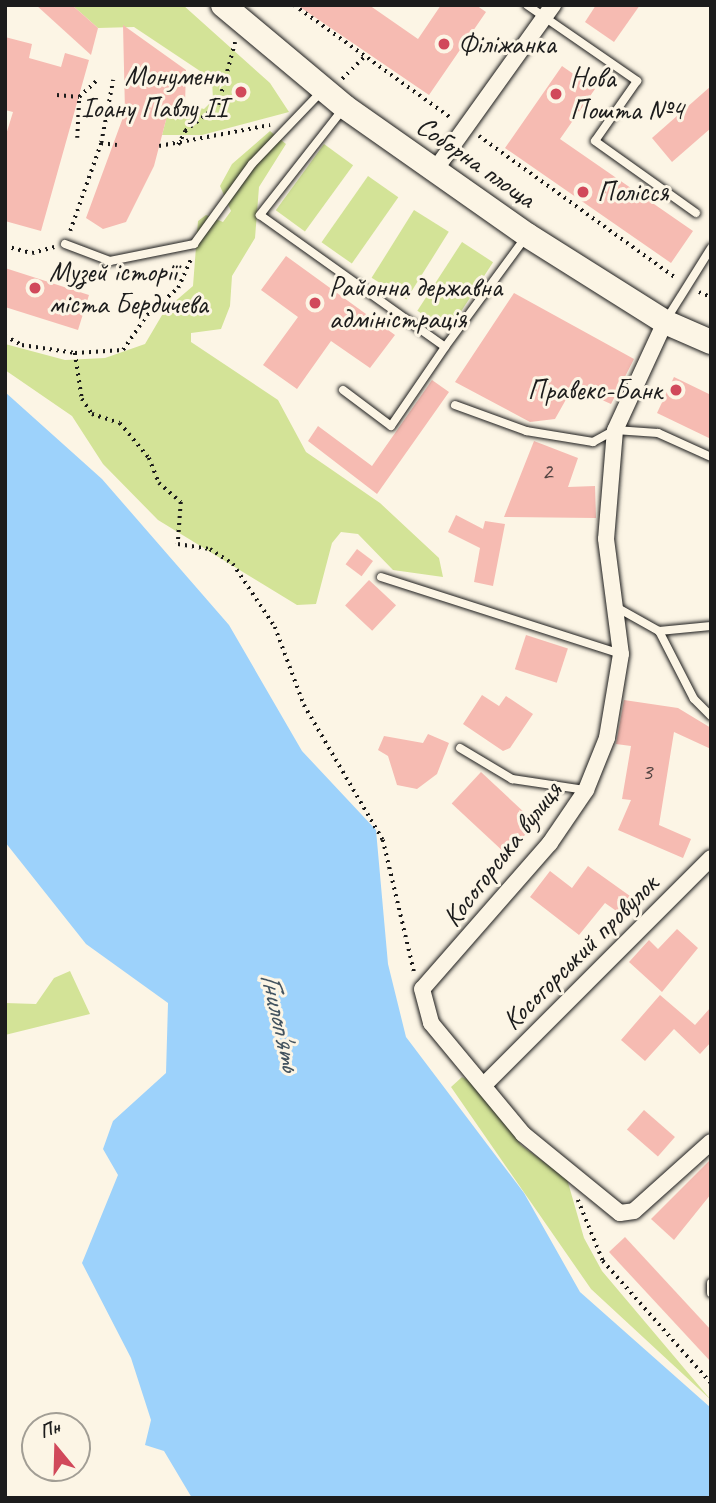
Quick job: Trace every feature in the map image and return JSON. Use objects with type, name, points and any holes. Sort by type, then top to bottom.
[{"type":"main road","name":"Соборна площа","points":[[223,5],[435,170],[527,235],[665,322],[711,342]]},
{"type":"street","points":[[435,170],[549,11]]},
{"type":"street","name":"Косогорська вулиця","points":[[422,989],[550,843],[586,790],[607,738],[621,654],[606,539],[615,430],[665,322]]},
{"type":"street","name":"Косогорський провулок","points":[[486,1083],[711,858]]},
{"type":"street","points":[[422,989],[431,1023],[486,1083],[523,1134],[620,1213],[634,1211],[711,1142]]},
{"type":"lane","points":[[527,5],[549,11],[637,81],[594,141],[695,213]]},
{"type":"lane","points":[[65,244],[110,261],[194,244],[252,164],[302,113],[335,94]]},
{"type":"lane","points":[[335,94],[260,215],[445,347]]},
{"type":"lane","points":[[343,390],[391,426],[527,235]]},
{"type":"lane","points":[[665,322],[711,248]]},
{"type":"lane","points":[[454,405],[526,431],[593,442],[615,430],[658,433],[711,457]]},
{"type":"lane","points":[[381,577],[621,654]]},
{"type":"lane","points":[[616,607],[659,631],[694,699],[711,716]]},
{"type":"lane","points":[[659,631],[711,626]]},
{"type":"lane","points":[[460,748],[512,779],[586,790]]},
{"type":"lane","points":[[711,1283],[711,1293]]},
{"type":"path","points":[[294,5],[457,122]]},
{"type":"path","points":[[178,145],[185,131],[218,105],[235,40]]},
{"type":"path","points":[[335,94],[365,56]]},
{"type":"path","points":[[77,138],[79,97],[97,80]]},
{"type":"path","points":[[5,246],[32,253],[65,244],[101,143],[113,80]]},
{"type":"path","points":[[57,95],[79,97]]},
{"type":"path","points":[[159,146],[178,145],[302,113]]},
{"type":"path","points":[[471,131],[687,287]]},
{"type":"path","points":[[101,143],[117,145]]},
{"type":"path","points":[[5,336],[22,345],[75,353],[123,350],[147,315],[178,288],[194,244]]},
{"type":"path","points":[[75,353],[82,399],[92,414],[120,423],[149,458],[159,483],[181,502],[178,544],[210,549],[233,564],[275,626],[304,705],[383,840],[404,943],[422,989]]},
{"type":"path","points":[[574,1175],[588,1235],[603,1261],[711,1383]]},
{"type":"green space","points":[[72,5],[183,5],[270,83],[289,112],[202,135],[162,135],[167,116],[185,104],[204,109],[213,100],[212,79],[134,27],[98,28]]},
{"type":"green space","points":[[270,131],[286,144],[259,187],[255,238],[232,276],[230,306],[221,329],[191,333],[191,342],[278,400],[306,452],[380,503],[439,558],[443,577],[393,570],[358,534],[341,532],[332,543],[316,604],[297,605],[158,520],[103,464],[72,416],[5,370],[5,344],[65,360],[105,358],[145,344],[165,310],[193,286],[198,221],[206,215],[223,222],[231,211],[220,186],[232,164]]},
{"type":"green space","points":[[324,144],[353,165],[305,231],[276,210]]},
{"type":"green space","points":[[368,176],[398,197],[352,264],[322,242]]},
{"type":"green space","points":[[414,210],[449,232],[406,300],[372,278]]},
{"type":"green space","points":[[462,242],[493,262],[448,331],[417,311]]},
{"type":"green space","points":[[70,971],[90,1014],[5,1035],[5,1003],[36,1004],[54,978]]},
{"type":"green space","points":[[462,1077],[480,1086],[521,1145],[567,1179],[584,1238],[602,1271],[711,1400],[591,1289],[451,1087]]},
{"type":"water","name":"Гнилоп'ять","points":[[5,392],[102,479],[229,625],[302,751],[376,830],[388,964],[406,1037],[524,1193],[580,1292],[711,1408],[711,1498],[192,1498],[164,1451],[145,1445],[151,1420],[131,1358],[82,1263],[118,1175],[103,1149],[113,1121],[166,1073],[168,1003],[86,944],[5,842]]},
{"type":"building","points":[[36,5],[72,5],[98,28],[91,55]]},
{"type":"building","points":[[297,5],[369,5],[418,39],[441,5],[476,5],[486,12],[429,95]]},
{"type":"building","points":[[596,5],[640,5],[614,42],[585,22]]},
{"type":"building","points":[[123,25],[186,70],[185,104],[167,116],[154,166],[126,222],[103,229],[86,218],[125,112]]},
{"type":"building","points":[[5,37],[32,44],[29,58],[61,67],[65,53],[89,60],[41,231],[5,221],[5,138],[13,112],[5,110]]},
{"type":"building","points":[[562,66],[595,89],[560,139],[693,231],[671,263],[505,148]]},
{"type":"building","points":[[711,86],[711,128],[672,162],[652,138]]},
{"type":"building","name":"Районна державна адміністрація","points":[[286,256],[395,335],[370,368],[331,341],[297,389],[263,365],[298,317],[261,290]]},
{"type":"building","points":[[5,268],[89,295],[78,330],[5,307]]},
{"type":"building","points":[[514,293],[634,359],[611,404],[573,387],[555,419],[530,422],[455,382]]},
{"type":"building","points":[[674,377],[711,395],[711,439],[657,413]]},
{"type":"building","points":[[432,380],[449,392],[377,494],[308,441],[318,426],[372,466]]},
{"type":"building","points":[[534,441],[578,458],[568,487],[595,486],[596,518],[504,517]]},
{"type":"building","points":[[456,515],[483,529],[485,521],[505,524],[493,586],[474,582],[480,548],[448,532]]},
{"type":"building","points":[[357,549],[373,561],[362,576],[346,564]]},
{"type":"building","points":[[369,580],[396,605],[372,631],[345,606]]},
{"type":"building","points":[[526,635],[568,649],[557,683],[515,669]]},
{"type":"building","points":[[482,695],[499,706],[506,696],[533,714],[510,748],[503,751],[463,724]]},
{"type":"building","points":[[624,700],[678,708],[711,728],[711,749],[674,732],[659,825],[691,839],[683,858],[618,830],[631,800],[622,799],[631,746],[616,744]]},
{"type":"building","points":[[428,734],[449,743],[437,774],[417,789],[397,785],[388,756],[378,750],[384,736],[423,743]]},
{"type":"building","points":[[481,772],[536,823],[507,855],[452,803]]},
{"type":"building","points":[[588,866],[637,901],[625,917],[605,903],[579,935],[530,897],[550,871],[572,888]]},
{"type":"building","points":[[677,929],[698,948],[662,992],[629,962],[649,940],[658,949]]},
{"type":"building","points":[[660,995],[695,1025],[711,1007],[711,1042],[700,1054],[674,1029],[645,1061],[621,1040]]},
{"type":"building","points":[[644,1110],[675,1137],[658,1157],[627,1130]]},
{"type":"building","points":[[711,1159],[711,1194],[674,1240],[651,1219]]},
{"type":"building","points":[[625,1237],[711,1330],[711,1362],[609,1252]]},
{"type":"place","name":"Філіжанка","points":[[444,44]]},
{"type":"place","name":"Монумент Іоану Павлу ІІ","points":[[241,92]]},
{"type":"place","name":"Нова Пошта №4","points":[[556,94]]},
{"type":"place","name":"Полісся","points":[[583,192]]},
{"type":"place","name":"Музей історії міста Бердичева","points":[[35,288]]},
{"type":"place","name":"Районна державна адміністрація","points":[[315,303]]},
{"type":"place","name":"Правекс-Банк","points":[[676,390]]}]
